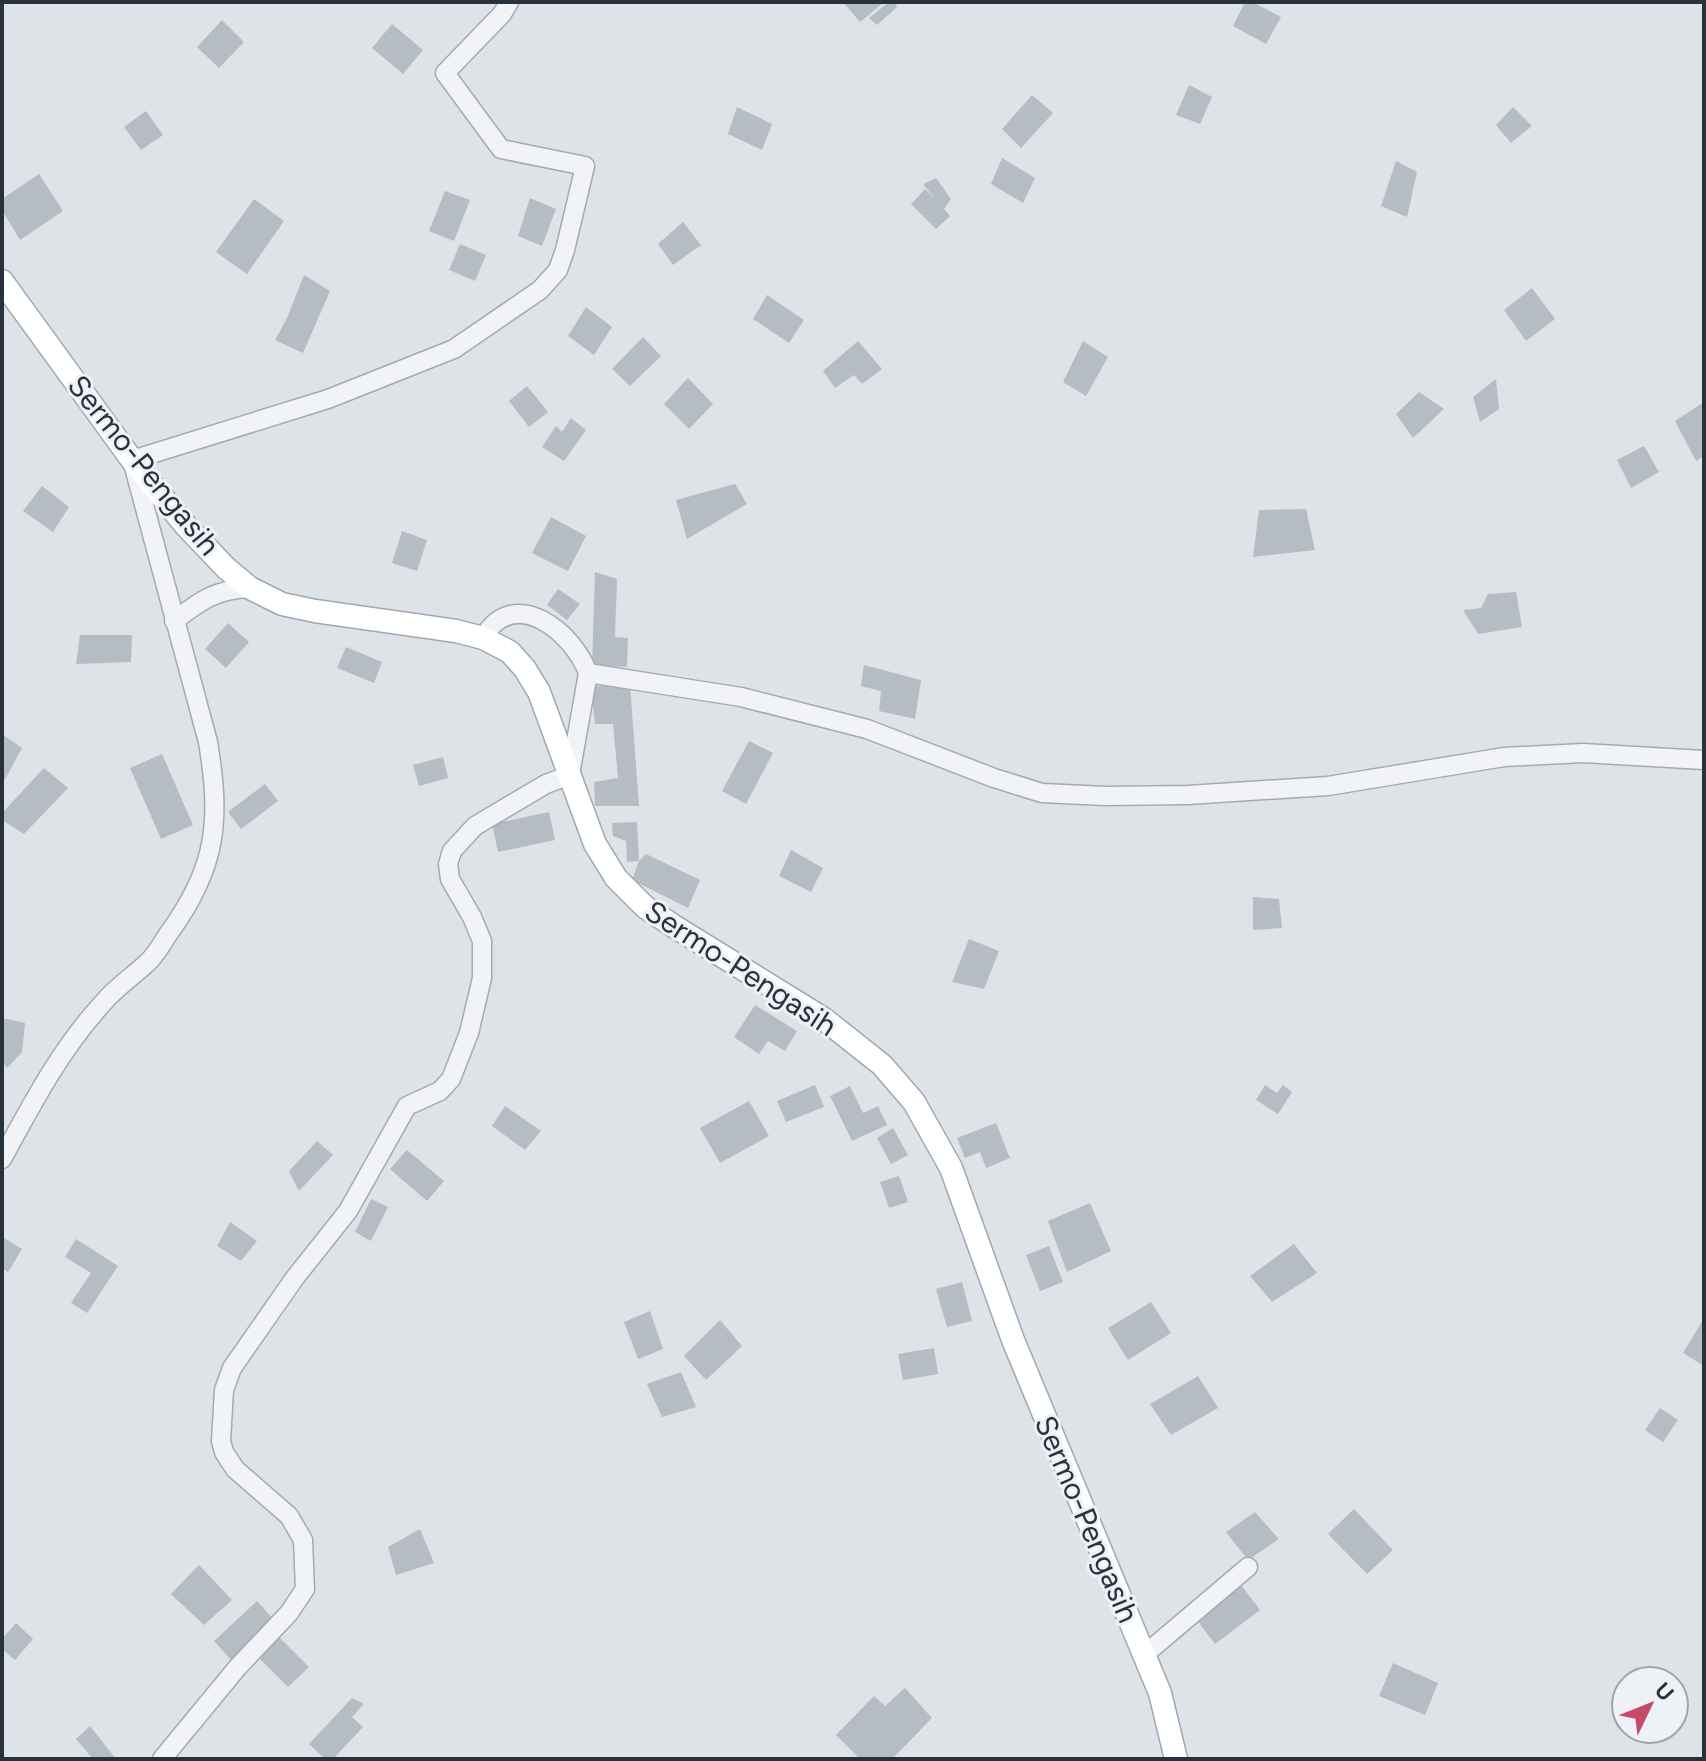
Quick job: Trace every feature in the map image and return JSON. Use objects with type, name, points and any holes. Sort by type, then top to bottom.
[{"type":"main road","name":"Sermo-Pengasih","points":[[2,281],[132,460],[186,526],[250,588],[282,604],[456,631],[483,638],[510,652],[539,692],[595,844],[616,878],[645,907],[824,1019],[882,1065],[914,1102],[951,1168],[1013,1340],[1160,1693],[1176,1759]]},
{"type":"street","points":[[2,1159],[48,1074],[101,1004],[126,978],[148,962],[182,916],[202,880],[216,815],[215,786],[195,689],[132,460],[328,399],[454,349],[540,290],[558,270],[585,166],[501,149],[445,73],[502,14],[509,2]]},
{"type":"street","points":[[174,621],[226,589],[250,588]]},
{"type":"street","points":[[162,1759],[237,1668],[289,1613],[305,1589],[303,1540],[289,1516],[235,1469],[224,1452],[221,1441],[223,1403],[232,1368],[285,1291],[348,1211],[407,1106],[440,1091],[451,1079],[469,1033],[482,978],[482,941],[450,879],[448,864],[452,851],[475,826],[546,784],[570,775],[588,673],[574,645],[556,627],[538,617],[519,615],[501,619],[490,626],[483,638]]},
{"type":"street","points":[[588,673],[741,697],[867,729],[1042,793],[1188,795],[1328,786],[1504,757],[1583,753],[1704,760]]},
{"type":"street","points":[[1144,1655],[1248,1567]]},
{"type":"building","points":[[843,2],[884,2],[860,22]]},
{"type":"building","points":[[889,2],[894,2],[897,7],[877,25],[869,18]]},
{"type":"building","points":[[1245,2],[1252,2],[1281,17],[1266,44],[1233,26]]},
{"type":"building","points":[[222,20],[244,42],[219,68],[197,47]]},
{"type":"building","points":[[392,24],[423,50],[403,74],[372,48]]},
{"type":"building","points":[[1189,85],[1212,97],[1200,124],[1176,115]]},
{"type":"building","points":[[1032,95],[1053,113],[1021,148],[1002,129]]},
{"type":"building","points":[[737,107],[772,124],[762,150],[728,134]]},
{"type":"building","points":[[1513,107],[1532,126],[1511,143],[1496,125]]},
{"type":"building","points":[[146,111],[163,135],[141,150],[124,127]]},
{"type":"building","points":[[1002,158],[1035,178],[1023,203],[991,184]]},
{"type":"building","points":[[1396,161],[1417,172],[1407,217],[1381,206]]},
{"type":"building","points":[[39,174],[63,211],[20,240],[2,210],[2,199]]},
{"type":"building","points":[[936,178],[951,199],[944,209],[950,216],[936,229],[911,204],[925,189],[935,199],[923,184]]},
{"type":"building","points":[[445,191],[470,200],[454,241],[429,231]]},
{"type":"building","points":[[530,198],[556,209],[542,246],[518,236]]},
{"type":"building","points":[[254,199],[284,221],[247,274],[216,252]]},
{"type":"building","points":[[683,222],[701,245],[673,265],[658,244]]},
{"type":"building","points":[[460,244],[486,255],[475,281],[449,270]]},
{"type":"building","points":[[304,275],[330,291],[303,353],[275,340]]},
{"type":"building","points":[[1532,288],[1555,319],[1526,341],[1504,310]]},
{"type":"building","points":[[767,295],[804,320],[789,343],[753,319]]},
{"type":"building","points":[[586,307],[612,327],[594,355],[568,336]]},
{"type":"building","points":[[643,337],[661,356],[630,386],[612,369]]},
{"type":"building","points":[[858,341],[882,369],[862,384],[854,375],[835,388],[823,371]]},
{"type":"building","points":[[1083,341],[1108,357],[1086,396],[1063,382]]},
{"type":"building","points":[[688,378],[713,404],[689,429],[664,404]]},
{"type":"building","points":[[1496,379],[1499,409],[1480,422],[1473,397]]},
{"type":"building","points":[[527,386],[548,412],[529,427],[509,401]]},
{"type":"building","points":[[1419,392],[1444,409],[1413,438],[1396,414]]},
{"type":"building","points":[[1704,402],[1704,456],[1696,461],[1675,421]]},
{"type":"building","points":[[571,418],[586,430],[564,461],[542,447],[556,426],[562,432]]},
{"type":"building","points":[[1644,446],[1659,472],[1631,488],[1617,460]]},
{"type":"building","points":[[735,484],[747,504],[687,539],[676,500]]},
{"type":"building","points":[[42,486],[69,507],[53,532],[23,511]]},
{"type":"building","points":[[1306,509],[1315,550],[1253,557],[1259,510]]},
{"type":"building","points":[[551,517],[586,536],[568,571],[532,553]]},
{"type":"building","points":[[402,531],[427,540],[417,571],[392,563]]},
{"type":"building","points":[[595,572],[617,579],[615,637],[628,638],[627,667],[592,665]]},
{"type":"building","points":[[558,589],[580,604],[567,620],[547,605]]},
{"type":"building","points":[[1516,592],[1522,627],[1478,634],[1463,610],[1481,608],[1488,594]]},
{"type":"building","points":[[228,623],[249,642],[226,668],[205,649]]},
{"type":"building","points":[[80,635],[132,635],[131,662],[76,664]]},
{"type":"building","points":[[346,647],[382,662],[374,683],[337,668]]},
{"type":"building","points":[[864,665],[921,680],[915,719],[879,711],[881,691],[861,686]]},
{"type":"building","points":[[630,685],[639,806],[595,806],[594,782],[618,778],[613,724],[595,724],[591,686]]},
{"type":"building","points":[[2,734],[22,748],[2,785]]},
{"type":"building","points":[[749,741],[773,753],[746,804],[722,791]]},
{"type":"building","points":[[162,754],[193,825],[161,839],[130,768]]},
{"type":"building","points":[[443,757],[448,778],[419,786],[413,765]]},
{"type":"building","points":[[44,768],[68,788],[24,834],[2,820],[2,813]]},
{"type":"building","points":[[265,784],[278,801],[241,829],[228,812]]},
{"type":"building","points":[[549,812],[555,840],[498,852],[492,824]]},
{"type":"building","points":[[637,822],[639,861],[627,862],[626,841],[613,836],[612,823]]},
{"type":"building","points":[[791,850],[823,868],[811,892],[779,876]]},
{"type":"building","points":[[646,854],[700,880],[688,908],[632,880],[639,861]]},
{"type":"building","points":[[1253,897],[1279,899],[1282,928],[1253,930]]},
{"type":"building","points":[[969,939],[999,951],[984,989],[952,982]]},
{"type":"building","points":[[755,1005],[797,1031],[785,1051],[768,1041],[759,1054],[734,1037]]},
{"type":"building","points":[[2,1018],[25,1023],[22,1052],[7,1068],[2,1061]]},
{"type":"building","points":[[815,1085],[824,1107],[786,1122],[777,1101]]},
{"type":"building","points":[[1265,1085],[1277,1093],[1283,1085],[1292,1092],[1278,1114],[1256,1100]]},
{"type":"building","points":[[850,1086],[863,1113],[878,1106],[887,1125],[852,1141],[830,1096]]},
{"type":"building","points":[[749,1101],[769,1136],[720,1163],[700,1128]]},
{"type":"building","points":[[505,1106],[541,1131],[525,1150],[492,1126]]},
{"type":"building","points":[[996,1123],[1010,1158],[986,1168],[980,1152],[965,1158],[957,1138]]},
{"type":"building","points":[[893,1128],[908,1155],[891,1164],[877,1138]]},
{"type":"building","points":[[317,1141],[333,1155],[299,1191],[289,1171]]},
{"type":"building","points":[[407,1150],[444,1181],[427,1201],[390,1169]]},
{"type":"building","points":[[899,1176],[908,1202],[889,1208],[880,1182]]},
{"type":"building","points":[[371,1199],[388,1207],[371,1241],[355,1232]]},
{"type":"building","points":[[1090,1203],[1111,1251],[1067,1272],[1048,1221]]},
{"type":"building","points":[[230,1222],[257,1241],[241,1261],[217,1246]]},
{"type":"building","points":[[2,1237],[22,1249],[8,1272],[2,1269]]},
{"type":"building","points":[[76,1239],[118,1266],[87,1313],[71,1303],[91,1273],[65,1257]]},
{"type":"building","points":[[1294,1244],[1317,1273],[1272,1302],[1250,1276]]},
{"type":"building","points":[[1049,1246],[1063,1282],[1040,1291],[1026,1255]]},
{"type":"building","points":[[962,1282],[972,1321],[947,1327],[936,1289]]},
{"type":"building","points":[[1151,1302],[1171,1333],[1128,1360],[1108,1328]]},
{"type":"building","points":[[650,1311],[663,1349],[638,1359],[624,1322]]},
{"type":"building","points":[[1704,1318],[1704,1366],[1683,1353]]},
{"type":"building","points":[[720,1320],[742,1346],[706,1380],[684,1356]]},
{"type":"building","points":[[934,1348],[938,1374],[903,1380],[898,1354]]},
{"type":"building","points":[[681,1372],[696,1407],[662,1417],[647,1384]]},
{"type":"building","points":[[1198,1376],[1218,1408],[1171,1435],[1150,1404]]},
{"type":"building","points":[[1660,1408],[1678,1420],[1663,1442],[1645,1430]]},
{"type":"building","points":[[1354,1509],[1393,1550],[1367,1574],[1328,1534]]},
{"type":"building","points":[[1255,1512],[1279,1539],[1248,1560],[1226,1532]]},
{"type":"building","points":[[420,1529],[434,1563],[396,1575],[388,1547]]},
{"type":"building","points":[[199,1565],[232,1600],[204,1625],[171,1594]]},
{"type":"building","points":[[1241,1585],[1260,1610],[1215,1644],[1196,1619]]},
{"type":"building","points":[[257,1601],[274,1620],[231,1660],[214,1641]]},
{"type":"building","points":[[16,1623],[33,1639],[15,1660],[2,1649],[2,1639]]},
{"type":"building","points":[[279,1637],[309,1667],[288,1687],[258,1657]]},
{"type":"building","points":[[1393,1663],[1438,1683],[1425,1715],[1379,1696]]},
{"type":"building","points":[[905,1688],[932,1718],[892,1759],[860,1759],[836,1735],[874,1696],[885,1706]]},
{"type":"building","points":[[352,1698],[364,1704],[352,1717],[363,1727],[333,1759],[325,1759],[309,1744]]},
{"type":"building","points":[[90,1726],[116,1759],[93,1759],[76,1739]]}]
